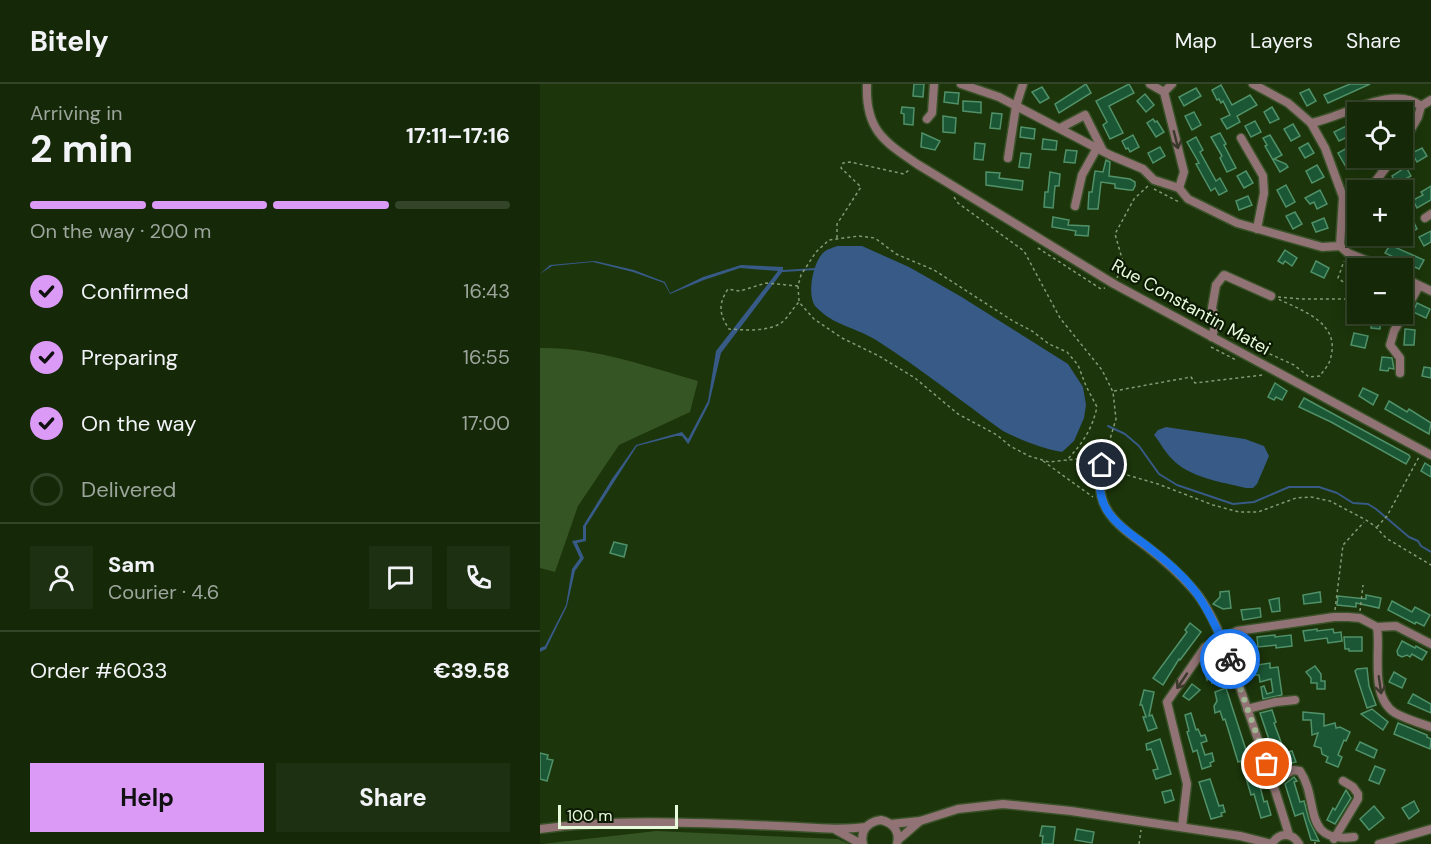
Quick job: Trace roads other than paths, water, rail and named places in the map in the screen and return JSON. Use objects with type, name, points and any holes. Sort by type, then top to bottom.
[{"type":"street","name":"Rue Constantin Matei","points":[[867,84],[868,109],[879,134],[888,144],[917,164],[1114,284],[1431,455]]},
{"type":"street","points":[[927,119],[932,113],[934,84]]},
{"type":"street","points":[[961,84],[983,88],[1143,169],[1154,180],[1179,188],[1188,199],[1237,223],[1322,247],[1340,246],[1348,253],[1360,258]]},
{"type":"street","points":[[1008,158],[1016,106],[1023,84]]},
{"type":"street","points":[[1150,84],[1164,92],[1184,172],[1179,188]]},
{"type":"street","points":[[1164,92],[1172,84]]},
{"type":"street","points":[[1253,84],[1288,103],[1311,123],[1329,159],[1343,197],[1340,246]]},
{"type":"street","points":[[1311,123],[1324,121],[1371,100],[1396,95],[1412,98],[1420,106]]},
{"type":"street","points":[[1420,106],[1431,100]]},
{"type":"street","points":[[1413,126],[1420,106]]},
{"type":"street","points":[[1060,128],[1085,115],[1100,149]]},
{"type":"street","points":[[1241,138],[1263,176],[1264,193],[1257,229]]},
{"type":"street","points":[[1075,206],[1082,175],[1100,149]]},
{"type":"street","points":[[1343,197],[1347,196]]},
{"type":"street","points":[[1212,338],[1216,322],[1212,308],[1216,285],[1224,275],[1271,296]]},
{"type":"street","points":[[1413,282],[1431,291]]},
{"type":"street","points":[[1400,373],[1400,358],[1390,345],[1397,324],[1419,285]]},
{"type":"street","points":[[1102,465],[1098,481],[1103,505],[1121,529],[1175,570],[1195,591],[1228,654],[1290,835],[1299,844]]},
{"type":"street","points":[[1182,827],[1187,784],[1167,702],[1205,647],[1237,631],[1334,617],[1360,618],[1377,627],[1396,626],[1431,644]]},
{"type":"street","points":[[1377,627],[1379,685],[1383,698],[1390,709],[1397,714],[1431,727]]},
{"type":"street","points":[[1247,709],[1295,700]]},
{"type":"street","points":[[1273,782],[1293,770],[1300,771],[1319,829],[1326,836],[1334,839],[1354,837]]},
{"type":"street","points":[[1334,839],[1358,799],[1357,790],[1343,781]]},
{"type":"street","points":[[540,828],[589,822],[771,825],[833,829],[866,827],[880,820],[891,824],[920,821],[958,809],[1003,804],[1182,827],[1240,836],[1272,844],[1279,836],[1290,835]]},
{"type":"street","points":[[897,842],[920,821]]},
{"type":"street","points":[[891,824],[896,831],[897,842]]},
{"type":"street","points":[[833,829],[862,844],[862,835],[866,827]]},
{"type":"street","points":[[1379,844],[1431,829]]},
{"type":"water","points":[[837,246],[862,246],[909,267],[960,296],[1068,364],[1083,387],[1086,405],[1084,418],[1074,441],[1062,452],[1032,444],[1003,431],[876,340],[823,313],[813,302],[812,279],[820,256]]},
{"type":"water","points":[[595,261],[634,270],[665,282],[670,293],[703,277],[741,265],[783,267],[783,271],[721,353],[709,404],[689,443],[682,436],[676,436],[637,446],[635,449],[586,526],[586,541],[577,543],[584,558],[575,571],[567,606],[546,649],[540,652],[540,648],[545,646],[566,605],[572,569],[580,558],[572,541],[583,539],[583,526],[636,445],[682,432],[688,439],[708,401],[716,351],[778,271],[740,268],[670,294],[664,283],[593,262],[552,266],[540,274],[550,265]]},
{"type":"water","points":[[1166,427],[1245,439],[1264,446],[1269,456],[1257,484],[1253,488],[1246,488],[1196,475],[1178,465],[1154,435],[1158,430]]},
{"type":"waterway","points":[[783,271],[816,269]]},
{"type":"waterway","points":[[1108,426],[1125,434],[1139,446],[1159,474],[1177,485],[1233,504],[1254,502],[1289,487],[1319,487],[1337,493],[1353,503],[1368,504],[1431,552]]}]
